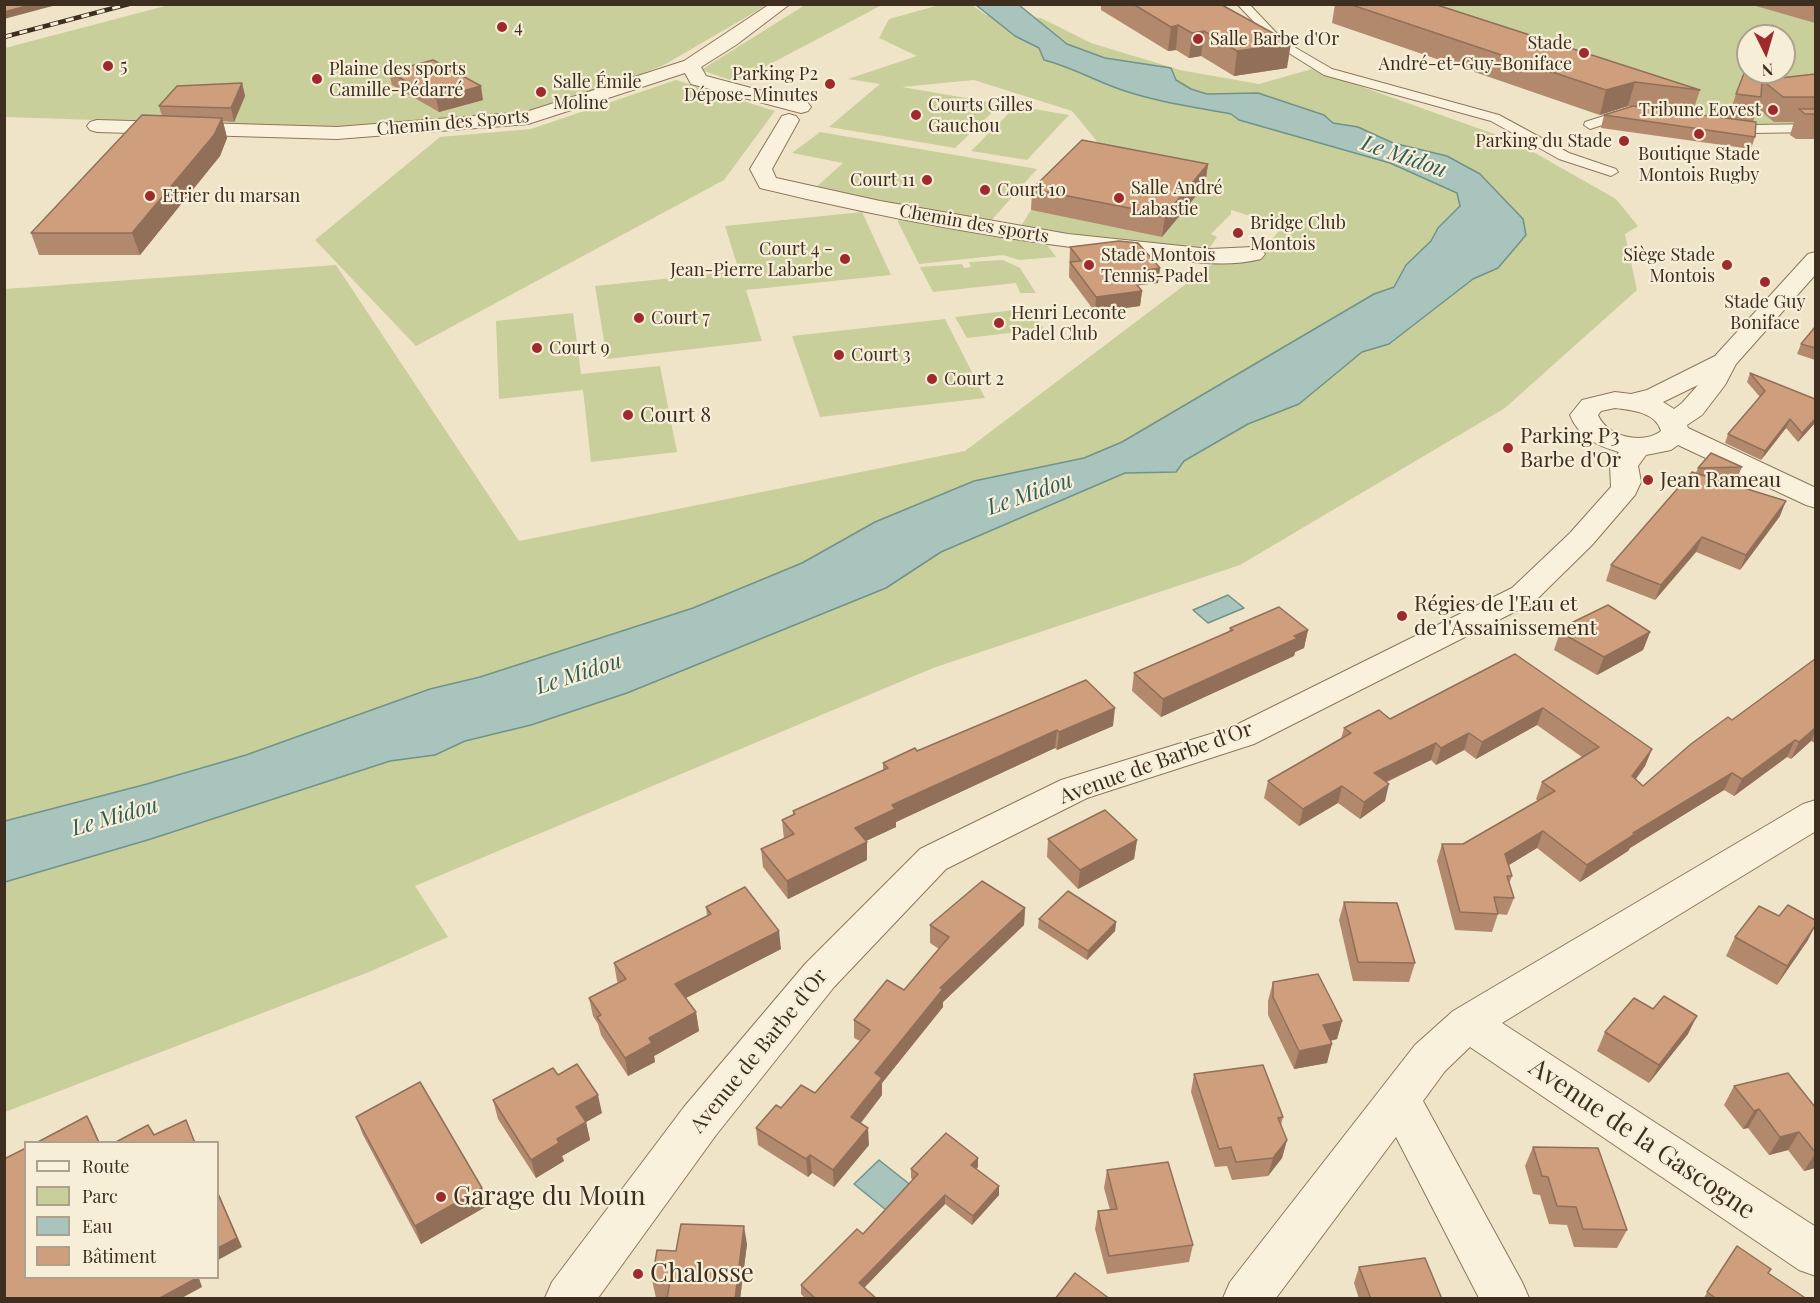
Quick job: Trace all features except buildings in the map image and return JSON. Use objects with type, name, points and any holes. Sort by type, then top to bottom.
[{"type":"street","name":"Chemin des Sports","points":[[97,126],[337,133],[488,123],[528,118],[691,65],[782,4]]},
{"type":"street","name":"Chemin des sports","points":[[691,65],[698,80],[795,113],[761,169],[768,183],[880,208],[1068,241],[1210,256],[1253,254]]},
{"type":"street","points":[[1815,260],[1724,361],[1712,386],[1674,428],[1671,440],[1663,444],[1639,446],[1619,444],[1605,439],[1586,425],[1583,417],[1584,411],[1592,404],[1615,400],[1631,402],[1655,410],[1674,428],[1815,499]]},
{"type":"street","points":[[1631,402],[1656,396],[1724,361]]},
{"type":"street","name":"Avenue de Barbe d'Or","points":[[569,1299],[700,1121],[812,984],[933,858],[1074,789],[1242,736],[1523,595],[1581,539],[1625,489],[1627,482],[1624,465],[1639,446]]},
{"type":"street","points":[[1247,1299],[1430,1058],[1468,1023],[1810,823]]},
{"type":"street","name":"Avenue de la Gascogne","points":[[1468,1023],[1815,1254]]},
{"type":"street","points":[[1399,1099],[1504,1299]]},
{"type":"lane","points":[[1242,4],[1280,43],[1328,72],[1495,118],[1564,156],[1611,171]]},
{"type":"lane","points":[[1590,125],[1628,112],[1640,114]]},
{"type":"lane","points":[[1720,124],[1754,129],[1815,128]]},
{"type":"green space","name":"Stade André-et-Guy-Boniface","points":[[1345,4],[1815,5],[1815,124],[1758,127],[1623,106],[1599,115],[1345,27],[1368,20]]},
{"type":"green space","name":"Plaine des sports Camille-Pédarré","points":[[169,5],[767,5],[664,65],[594,92],[528,113],[337,128],[5,117],[5,48]]},
{"type":"green space","points":[[805,5],[882,5],[736,82],[701,70]]},
{"type":"green space","points":[[939,5],[972,5],[986,15],[1041,18],[1091,43],[1180,70],[1259,84],[1312,69],[1514,141],[1616,199],[1638,226],[1625,234],[1637,290],[1505,408],[1240,565],[933,668],[415,886],[448,937],[369,972],[5,1112],[5,289],[336,265],[519,541],[965,451],[1211,265],[1263,250],[1283,226],[1231,210],[1231,214],[1211,234],[1217,237],[1207,252],[1068,236],[1021,226],[1031,210],[1163,236],[1207,181],[1102,158],[1096,140],[1072,111],[974,80],[902,87],[1001,104],[955,148],[829,127],[880,84],[848,79],[917,56],[879,38],[889,19]]},
{"type":"green space","points":[[676,80],[775,111],[724,180],[416,346],[315,240],[440,137],[531,129]]},
{"type":"green space","points":[[1016,106],[1069,115],[1027,160],[971,151]]},
{"type":"green space","points":[[820,132],[1037,169],[990,222],[814,189],[843,163],[792,153]]},
{"type":"green space","points":[[862,212],[891,275],[746,290],[762,341],[607,359],[595,286],[739,271],[725,226]]},
{"type":"green space","points":[[899,217],[1045,242],[1056,257],[1019,260],[1003,255],[919,264],[898,222]]},
{"type":"green space","name":"Henri Leconte Padel Club","points":[[1003,260],[1020,268],[1036,293],[1020,293],[1016,283],[933,292],[920,267],[962,264],[964,268],[971,267],[969,262]]},
{"type":"green space","name":"Henri Leconte Padel Club","points":[[1031,308],[1044,329],[967,338],[955,317]]},
{"type":"green space","points":[[573,313],[581,374],[660,366],[677,452],[591,462],[583,390],[499,399],[496,321]]},
{"type":"green space","points":[[945,319],[985,398],[820,417],[792,336]]},
{"type":"water","name":"Le Midou","points":[[976,5],[1019,5],[1067,44],[1105,58],[1171,68],[1176,80],[1191,89],[1207,94],[1258,93],[1324,115],[1333,123],[1358,127],[1393,143],[1447,156],[1480,174],[1523,219],[1526,235],[1498,268],[1473,279],[1389,344],[1362,352],[1299,404],[1248,424],[1184,461],[1176,472],[1125,473],[941,552],[886,588],[627,693],[531,725],[465,741],[435,755],[390,761],[151,839],[5,882],[5,821],[147,784],[246,755],[430,689],[480,677],[693,608],[802,563],[875,522],[974,481],[1084,458],[1122,442],[1374,294],[1394,287],[1406,265],[1431,241],[1438,228],[1460,206],[1457,193],[1390,163],[1239,120],[1231,114],[1135,94],[1044,60],[1039,48],[1015,36]]},
{"type":"water","points":[[1228,595],[1244,608],[1208,623],[1193,610]]},
{"type":"water","points":[[879,1160],[927,1198],[902,1223],[854,1184]]},
{"type":"railway","points":[[4,37],[129,4]]},
{"type":"place","name":"4","points":[[502,27]]},
{"type":"place","name":"Salle Barbe d'Or","points":[[1198,39]]},
{"type":"place","name":"Stade André-et-Guy-Boniface","points":[[1584,53]]},
{"type":"place","name":"5","points":[[108,66]]},
{"type":"place","name":"Plaine des sports Camille-Pédarré","points":[[317,79]]},
{"type":"place","name":"Parking P2 Dépose-Minutes","points":[[830,84]]},
{"type":"place","name":"Salle Émile Moline","points":[[541,92]]},
{"type":"place","name":"Tribune Eovest","points":[[1773,110]]},
{"type":"place","name":"Courts Gilles Gauchou","points":[[916,115]]},
{"type":"place","name":"Boutique Stade Montois Rugby","points":[[1699,134]]},
{"type":"place","name":"Parking du Stade","points":[[1624,141]]},
{"type":"place","name":"Court 11","points":[[927,180]]},
{"type":"place","name":"Court 10","points":[[985,190]]},
{"type":"place","name":"Etrier du marsan","points":[[150,196]]},
{"type":"place","name":"Salle André Labastie","points":[[1119,198]]},
{"type":"place","name":"Bridge Club Montois","points":[[1238,233]]},
{"type":"place","name":"Court 4 - Jean-Pierre Labarbe","points":[[845,259]]},
{"type":"place","name":"Stade Montois Tennis-Padel","points":[[1089,265]]},
{"type":"place","name":"Siège Stade Montois","points":[[1727,265]]},
{"type":"place","name":"Stade Guy Boniface","points":[[1765,282]]},
{"type":"place","name":"Court 7","points":[[639,318]]},
{"type":"place","name":"Henri Leconte Padel Club","points":[[999,323]]},
{"type":"place","name":"Court 9","points":[[537,348]]},
{"type":"place","name":"Court 3","points":[[839,355]]},
{"type":"place","name":"Court 2","points":[[932,379]]},
{"type":"place","name":"Court 8","points":[[628,415]]},
{"type":"place","name":"Parking P3 Barbe d'Or","points":[[1508,448]]},
{"type":"place","name":"Jean Rameau","points":[[1648,480]]},
{"type":"place","name":"Régies de l'Eau et de l'Assainissement","points":[[1402,616]]},
{"type":"place","name":"Garage du Moun","points":[[441,1197]]},
{"type":"place","name":"Chalosse","points":[[638,1274]]}]
